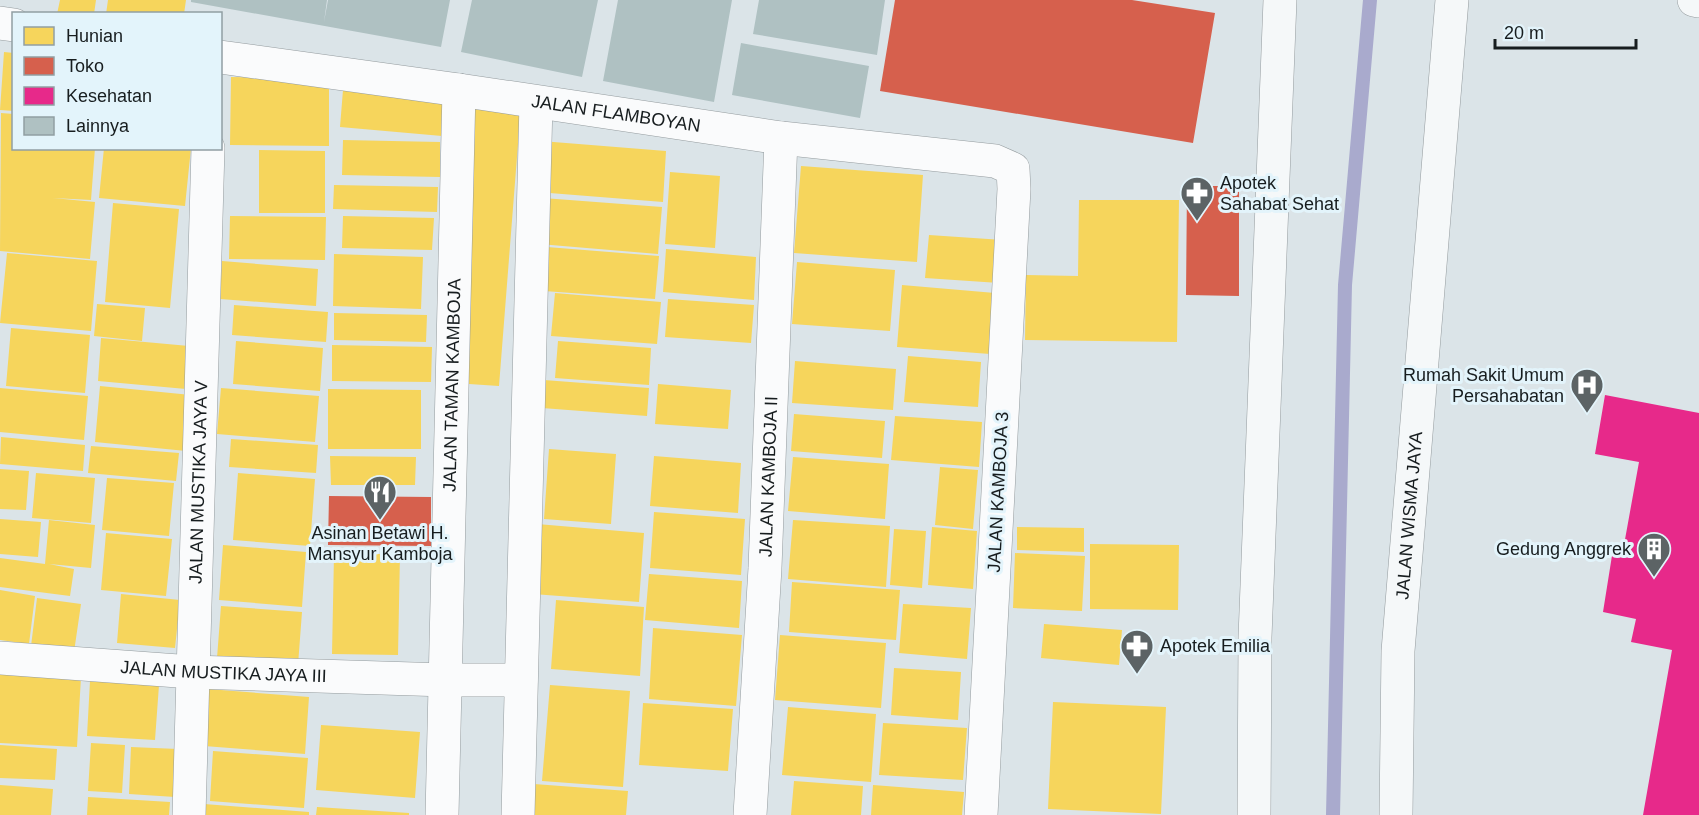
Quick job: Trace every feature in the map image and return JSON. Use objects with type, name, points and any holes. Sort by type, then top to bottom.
[{"type":"street","points":[[1254,815],[1255,637],[1280,0]]},
{"type":"street","name":"JALAN WISMA JAYA","points":[[1396,815],[1398,651],[1452,0]]},
{"type":"street","points":[[1694,0],[1699,1]]},
{"type":"street","name":"JALAN FLAMBOYAN","points":[[222,57],[781,138],[995,161],[1013,169]]},
{"type":"street","name":"JALAN TAMAN KAMBOJA","points":[[442,815],[447,680],[459,90]]},
{"type":"street","points":[[518,815],[536,103]]},
{"type":"street","name":"JALAN KAMBOJA II","points":[[750,815],[765,568],[781,138]]},
{"type":"street","name":"JALAN MUSTIKA JAYA V","points":[[189,815],[208,150]]},
{"type":"street","name":"JALAN KAMBOJA 3","points":[[981,815],[1014,189],[1013,169]]},
{"type":"street","name":"JALAN MUSTIKA JAYA III","points":[[0,658],[192,672],[447,680]]},
{"type":"street","points":[[447,680],[521,680]]},
{"type":"building: Hunian","points":[[60,0],[96,0],[94,12],[57,12]]},
{"type":"building: Hunian","points":[[108,0],[186,0],[184,12],[106,12]]},
{"type":"building: Hunian","points":[[4,52],[12,53],[12,111],[0,110]]},
{"type":"building: Hunian","points":[[231,77],[329,79],[329,146],[230,145]]},
{"type":"building: Hunian","points":[[343,90],[445,99],[442,136],[340,127]]},
{"type":"building: Hunian","points":[[475,102],[521,106],[499,386],[454,383]]},
{"type":"building: Hunian","points":[[1,113],[12,114],[12,150],[95,150],[91,200],[53,198],[95,202],[90,259],[0,251]]},
{"type":"building: Hunian","points":[[343,140],[440,142],[440,177],[342,175]]},
{"type":"building: Hunian","points":[[541,141],[666,151],[663,202],[537,192]]},
{"type":"building: Hunian","points":[[104,150],[191,150],[185,206],[99,198]]},
{"type":"building: Hunian","points":[[259,150],[325,151],[325,213],[259,213]]},
{"type":"building: Hunian","points":[[801,166],[923,175],[917,262],[794,253]]},
{"type":"building: Hunian","points":[[670,172],[720,176],[715,248],[665,244]]},
{"type":"building: Hunian","points":[[334,185],[438,187],[437,212],[333,209]]},
{"type":"building: Hunian","points":[[543,198],[662,207],[658,254],[539,244]]},
{"type":"building: Hunian","points":[[1079,200],[1179,200],[1177,342],[1025,340],[1026,275],[1078,276]]},
{"type":"building: Hunian","points":[[113,203],[179,209],[170,308],[105,302]]},
{"type":"building: Hunian","points":[[230,216],[326,217],[325,260],[229,259]]},
{"type":"building: Hunian","points":[[343,216],[434,218],[432,250],[342,248]]},
{"type":"building: Hunian","points":[[929,235],[1003,240],[999,283],[925,278]]},
{"type":"building: Hunian","points":[[547,247],[659,256],[655,299],[544,291]]},
{"type":"building: Hunian","points":[[666,249],[756,257],[754,300],[663,292]]},
{"type":"building: Hunian","points":[[7,253],[97,261],[91,331],[0,323]]},
{"type":"building: Hunian","points":[[334,254],[423,257],[421,309],[333,306]]},
{"type":"building: Hunian","points":[[222,261],[318,269],[316,306],[220,299]]},
{"type":"building: Hunian","points":[[797,262],[895,270],[890,331],[792,324]]},
{"type":"building: Hunian","points":[[902,285],[995,293],[990,354],[897,347]]},
{"type":"building: Hunian","points":[[555,293],[661,302],[657,344],[551,336]]},
{"type":"building: Hunian","points":[[668,299],[754,305],[751,343],[665,337]]},
{"type":"building: Hunian","points":[[97,304],[145,308],[142,341],[94,336]]},
{"type":"building: Hunian","points":[[234,305],[328,312],[326,342],[232,335]]},
{"type":"building: Hunian","points":[[334,313],[427,315],[426,342],[334,340]]},
{"type":"building: Hunian","points":[[11,328],[90,335],[85,393],[6,386]]},
{"type":"building: Hunian","points":[[101,338],[189,346],[186,389],[98,381]]},
{"type":"building: Hunian","points":[[236,341],[323,348],[320,391],[233,384]]},
{"type":"building: Hunian","points":[[558,341],[651,348],[649,385],[555,378]]},
{"type":"building: Hunian","points":[[332,345],[432,347],[431,382],[332,381]]},
{"type":"building: Hunian","points":[[908,356],[981,362],[978,407],[904,402]]},
{"type":"building: Hunian","points":[[795,361],[896,369],[893,410],[792,403]]},
{"type":"building: Hunian","points":[[544,380],[649,388],[647,416],[542,408]]},
{"type":"building: Hunian","points":[[658,384],[731,390],[728,429],[655,424]]},
{"type":"building: Hunian","points":[[100,386],[191,395],[186,451],[95,442]]},
{"type":"building: Hunian","points":[[0,388],[88,396],[84,440],[0,432]]},
{"type":"building: Hunian","points":[[221,388],[319,396],[315,442],[217,434]]},
{"type":"building: Hunian","points":[[328,389],[421,390],[421,449],[328,449]]},
{"type":"building: Hunian","points":[[794,414],[885,421],[882,458],[791,451]]},
{"type":"building: Hunian","points":[[895,416],[982,422],[979,467],[891,460]]},
{"type":"building: Hunian","points":[[1,437],[85,445],[83,471],[0,464]]},
{"type":"building: Hunian","points":[[231,439],[318,445],[316,473],[229,467]]},
{"type":"building: Hunian","points":[[91,446],[179,453],[176,481],[88,473]]},
{"type":"building: Hunian","points":[[549,449],[616,454],[611,524],[544,519]]},
{"type":"building: Hunian","points":[[330,456],[416,457],[415,485],[331,485]]},
{"type":"building: Hunian","points":[[654,456],[741,463],[738,513],[650,506]]},
{"type":"building: Hunian","points":[[793,457],[889,464],[885,519],[788,511]]},
{"type":"building: Hunian","points":[[940,467],[978,470],[973,529],[935,525]]},
{"type":"building: Hunian","points":[[0,469],[29,471],[26,510],[0,509]]},
{"type":"building: Hunian","points":[[36,473],[95,478],[91,523],[32,518]]},
{"type":"building: Hunian","points":[[238,473],[315,479],[310,546],[233,540]]},
{"type":"building: Hunian","points":[[107,478],[174,483],[169,536],[102,530]]},
{"type":"building: Hunian","points":[[654,512],[745,519],[741,575],[650,568]]},
{"type":"building: Hunian","points":[[0,519],[41,522],[38,557],[0,554]]},
{"type":"building: Hunian","points":[[49,520],[95,525],[91,568],[49,564],[74,569],[70,596],[0,587],[0,558],[45,564]]},
{"type":"building: Hunian","points":[[793,520],[890,526],[886,587],[788,579]]},
{"type":"building: Hunian","points":[[537,524],[644,533],[639,602],[533,594]]},
{"type":"building: Hunian","points":[[932,527],[977,531],[973,589],[928,585]]},
{"type":"building: Hunian","points":[[1017,527],[1084,528],[1084,552],[1017,550]]},
{"type":"building: Hunian","points":[[894,529],[926,531],[922,588],[890,585]]},
{"type":"building: Hunian","points":[[106,533],[172,539],[166,596],[101,590]]},
{"type":"building: Hunian","points":[[1090,544],[1179,545],[1178,610],[1090,609]]},
{"type":"building: Hunian","points":[[223,545],[306,552],[302,607],[219,600]]},
{"type":"building: Hunian","points":[[1015,553],[1085,556],[1082,611],[1013,608]]},
{"type":"building: Hunian","points":[[334,554],[400,554],[398,655],[332,654]]},
{"type":"building: Hunian","points":[[649,574],[742,581],[739,628],[645,620]]},
{"type":"building: Hunian","points":[[792,582],[900,590],[896,640],[789,632]]},
{"type":"building: Hunian","points":[[0,590],[35,596],[29,644],[0,640]]},
{"type":"building: Hunian","points":[[121,594],[180,600],[175,648],[117,643]]},
{"type":"building: Hunian","points":[[37,598],[81,604],[74,652],[31,646]]},
{"type":"building: Hunian","points":[[556,600],[644,607],[640,676],[551,669]]},
{"type":"building: Hunian","points":[[903,604],[971,608],[967,659],[899,653]]},
{"type":"building: Hunian","points":[[221,606],[302,612],[298,665],[217,658]]},
{"type":"building: Hunian","points":[[1044,624],[1122,630],[1119,665],[1041,658]]},
{"type":"building: Hunian","points":[[653,628],[742,635],[736,706],[649,699]]},
{"type":"building: Hunian","points":[[780,635],[886,643],[881,708],[775,700]]},
{"type":"building: Hunian","points":[[894,668],[961,672],[958,720],[891,715]]},
{"type":"building: Hunian","points":[[0,672],[81,677],[77,747],[0,743]]},
{"type":"building: Hunian","points":[[90,681],[159,685],[155,740],[87,736]]},
{"type":"building: Hunian","points":[[550,685],[630,691],[623,787],[542,781]]},
{"type":"building: Hunian","points":[[208,689],[309,697],[305,754],[204,746]]},
{"type":"building: Hunian","points":[[1053,702],[1166,707],[1161,814],[1048,809]]},
{"type":"building: Hunian","points":[[643,703],[733,709],[728,771],[639,765]]},
{"type":"building: Hunian","points":[[788,707],[876,714],[871,782],[782,775]]},
{"type":"building: Hunian","points":[[883,723],[967,728],[963,780],[879,775]]},
{"type":"building: Hunian","points":[[321,725],[420,732],[415,798],[316,790]]},
{"type":"building: Hunian","points":[[91,743],[125,745],[122,793],[88,791]]},
{"type":"building: Hunian","points":[[0,745],[57,749],[55,780],[0,778]]},
{"type":"building: Hunian","points":[[131,747],[178,749],[175,797],[129,794]]},
{"type":"building: Hunian","points":[[213,751],[308,758],[304,808],[210,801]]},
{"type":"building: Hunian","points":[[794,781],[863,786],[861,815],[791,815]]},
{"type":"building: Hunian","points":[[534,784],[628,791],[626,815],[532,815]]},
{"type":"building: Hunian","points":[[0,785],[53,789],[51,815],[0,815]]},
{"type":"building: Hunian","points":[[873,785],[964,792],[962,815],[871,815]]},
{"type":"building: Hunian","points":[[88,797],[170,802],[169,815],[87,815]]},
{"type":"building: Hunian","points":[[204,804],[309,812],[309,815],[203,815]]},
{"type":"building: Hunian","points":[[317,807],[409,813],[409,815],[316,815]]},
{"type":"building: Toko","points":[[895,0],[1132,0],[1215,13],[1193,143],[880,91]]},
{"type":"building: Toko","points":[[1187,186],[1239,186],[1239,296],[1186,295]]},
{"type":"building: Toko","name":"Asinan Betawi H. Mansyur Kamboja","points":[[329,496],[431,497],[431,546],[328,545]]},
{"type":"building: Kesehatan","name":"Gedung Anggrek","points":[[1605,395],[1699,413],[1699,815],[1643,815],[1672,650],[1631,642],[1636,619],[1603,612],[1614,543],[1624,545],[1639,462],[1595,454]]},
{"type":"building: Lainnya","points":[[191,0],[327,0],[324,22],[328,0],[450,0],[441,47],[191,2]]},
{"type":"building: Lainnya","points":[[472,0],[598,0],[582,77],[461,52]]},
{"type":"building: Lainnya","points":[[618,0],[732,0],[714,102],[603,81]]},
{"type":"building: Lainnya","points":[[759,0],[885,0],[877,55],[753,34]]},
{"type":"building: Lainnya","points":[[741,43],[869,66],[860,118],[732,95]]},
{"type":"waterway","points":[[1333,815],[1345,285],[1370,0]]},
{"type":"place","name":"Apotek Sahabat Sehat","points":[[1197,222]]},
{"type":"place","name":"Rumah Sakit Umum Persahabatan","points":[[1587,414]]},
{"type":"place","name":"Asinan Betawi H. Mansyur Kamboja","points":[[380,521]]},
{"type":"place","name":"Gedung Anggrek","points":[[1654,578]]},
{"type":"place","name":"Apotek Emilia","points":[[1137,675]]}]
